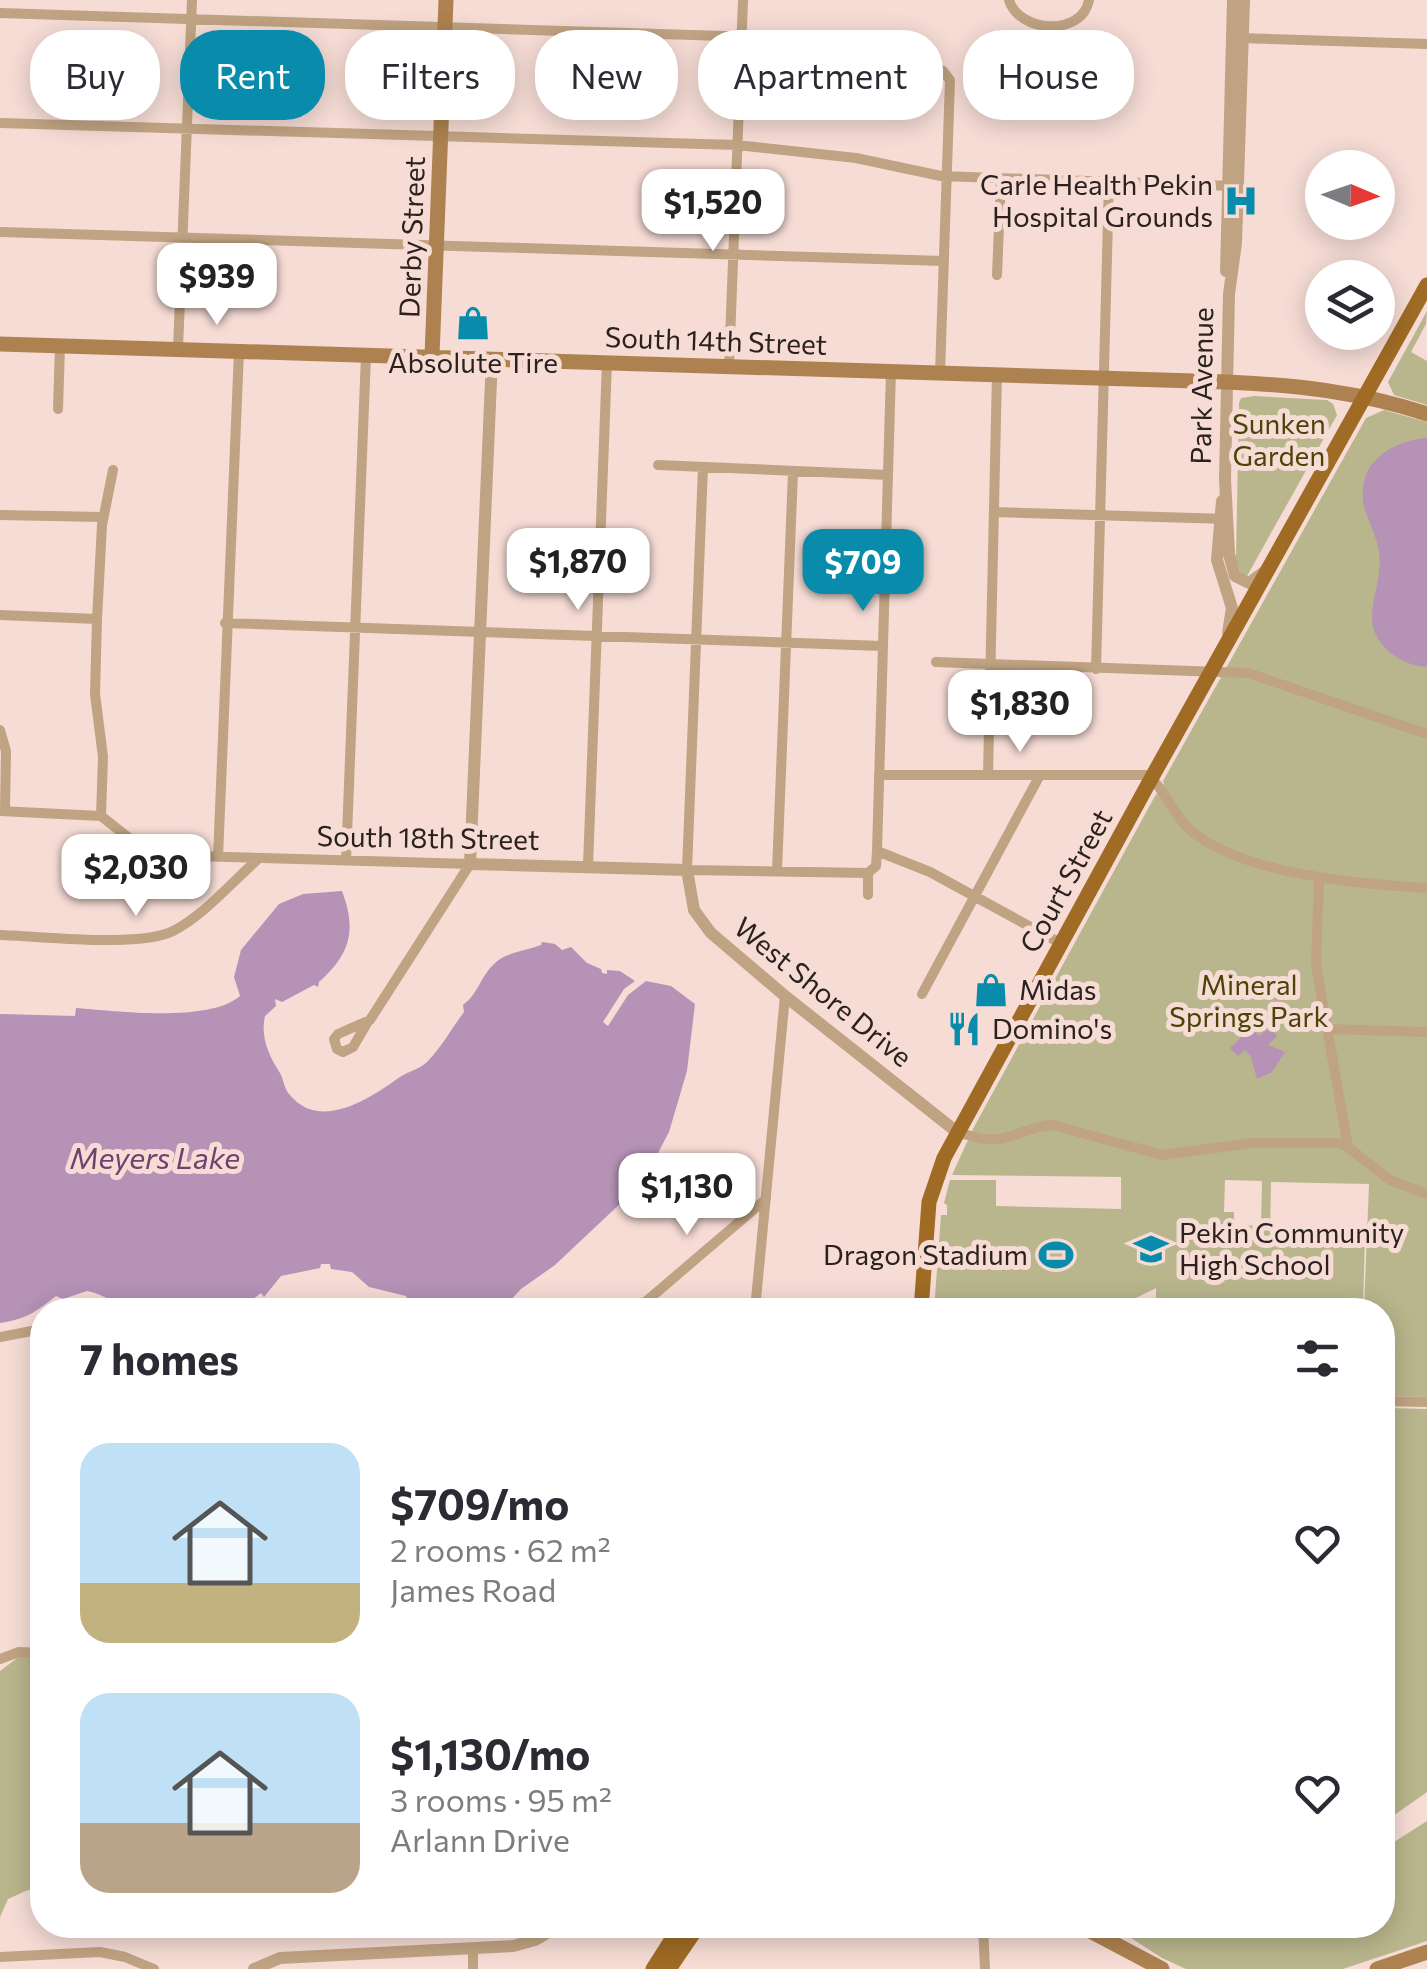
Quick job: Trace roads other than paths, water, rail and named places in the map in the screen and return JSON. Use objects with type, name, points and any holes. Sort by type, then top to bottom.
[{"type":"main road","name":"Derby Street","points":[[432,356],[446,0]]},
{"type":"main road","name":"Court Street","points":[[922,1298],[929,1202],[936,1176],[957,1132],[1427,285]]},
{"type":"main road","name":"South 14th Street","points":[[0,344],[1227,382],[1306,386],[1365,396],[1427,414]]},
{"type":"main road","points":[[653,1969],[675,1938]]},
{"type":"main road","points":[[669,1969],[675,1938]]},
{"type":"main road","points":[[1104,1938],[1162,1969]]},
{"type":"main road","points":[[1377,1969],[1427,1952]]},
{"type":"street","points":[[178,349],[192,0]]},
{"type":"street","points":[[742,30],[743,0]]},
{"type":"street","points":[[1010,0],[1022,20],[1059,25],[1074,23],[1082,17],[1089,0]]},
{"type":"street","name":"Park Avenue","points":[[1220,655],[1232,612],[1217,560],[1224,519],[1229,294],[1236,243],[1234,0]]},
{"type":"street","name":"Park Avenue","points":[[1237,38],[1244,0]]},
{"type":"street","points":[[0,12],[698,35]]},
{"type":"street","points":[[1237,38],[1427,44]]},
{"type":"street","points":[[940,372],[949,76],[943,73]]},
{"type":"street","points":[[729,366],[738,120]]},
{"type":"street","points":[[0,123],[737,144],[856,158],[946,176],[1233,186]]},
{"type":"street","points":[[998,275],[1000,179]]},
{"type":"street","points":[[1096,669],[1109,182]]},
{"type":"street","points":[[0,232],[944,261]]},
{"type":"street","points":[[58,409],[60,346]]},
{"type":"street","points":[[218,857],[238,351]]},
{"type":"street","points":[[346,860],[366,355]]},
{"type":"street","points":[[367,1023],[470,864],[492,358]]},
{"type":"street","points":[[588,866],[607,362]]},
{"type":"street","points":[[868,894],[868,873],[876,866],[877,850],[891,371]]},
{"type":"street","points":[[988,775],[997,374]]},
{"type":"street","points":[[658,465],[888,475]]},
{"type":"street","points":[[688,870],[703,467]]},
{"type":"street","points":[[0,730],[6,751],[2,811],[101,816],[104,757],[95,694],[97,619],[102,518],[112,470]]},
{"type":"street","points":[[776,871],[793,472]]},
{"type":"street","points":[[994,512],[1224,519]]},
{"type":"street","points":[[0,515],[102,518]]},
{"type":"street","name":"Park Avenue","points":[[1224,519],[1229,554],[1238,579],[1246,583],[1255,580],[1272,561]]},
{"type":"street","points":[[0,615],[97,619]]},
{"type":"street","points":[[226,623],[882,646]]},
{"type":"street","points":[[936,662],[1261,676],[1427,734]]},
{"type":"street","points":[[879,775],[1136,773],[1152,777],[1182,822],[1199,836],[1246,858],[1319,878],[1427,888]]},
{"type":"street","points":[[922,994],[1040,776]]},
{"type":"street","name":"South 18th Street","points":[[101,816],[150,854],[868,873]]},
{"type":"street","points":[[877,850],[930,872],[1060,943]]},
{"type":"street","points":[[0,935],[127,939],[164,934],[185,924],[258,859]]},
{"type":"street","name":"West Shore Drive","points":[[688,870],[690,897],[702,922],[785,996],[957,1132]]},
{"type":"street","points":[[1319,878],[1314,950],[1348,1147]]},
{"type":"street","points":[[756,1298],[785,996]]},
{"type":"street","points":[[1326,1029],[1427,1032]]},
{"type":"street","points":[[957,1132],[993,1140],[1053,1126],[1162,1155],[1282,1142],[1319,1142],[1348,1147],[1390,1180],[1427,1194]]},
{"type":"street","points":[[650,1298],[766,1199]]},
{"type":"street","points":[[0,1337],[30,1332]]},
{"type":"street","points":[[1395,1401],[1427,1402]]},
{"type":"street","points":[[0,1659],[30,1652]]},
{"type":"street","points":[[254,1969],[272,1959],[312,1962],[524,1944],[535,1938]]},
{"type":"street","points":[[984,1938],[985,1969]]},
{"type":"street","points":[[473,1948],[474,1969]]},
{"type":"street","points":[[0,1956],[112,1954],[154,1969]]},
{"type":"water","points":[[1427,438],[1427,667],[1388,651],[1372,624],[1380,560],[1363,500],[1363,486],[1381,455],[1402,443]]},
{"type":"water","name":"Meyers Lake","points":[[342,891],[349,918],[348,941],[338,962],[318,987],[314,985],[282,1002],[275,999],[276,1006],[265,1016],[264,1031],[266,1046],[289,1094],[315,1111],[346,1108],[427,1062],[490,969],[510,954],[542,942],[562,950],[571,947],[602,973],[620,971],[635,981],[624,989],[603,1022],[608,1026],[628,995],[646,981],[671,986],[695,1004],[687,1071],[669,1132],[646,1176],[555,1265],[513,1298],[407,1298],[369,1287],[352,1272],[321,1264],[320,1268],[281,1276],[264,1297],[261,1293],[254,1298],[106,1298],[87,1291],[66,1298],[30,1298],[30,1314],[0,1323],[0,1014],[75,1016],[76,1008],[185,1012],[226,1004],[240,996],[234,977],[241,950],[279,904],[303,894]]},
{"type":"water","points":[[1270,1027],[1277,1036],[1268,1045],[1285,1052],[1272,1072],[1257,1079],[1245,1050],[1238,1056],[1230,1048],[1251,1028],[1259,1036]]},
{"type":"place","name":"Carle Health Pekin Hospital Grounds","points":[[1241,201]]},
{"type":"place","name":"Absolute Tire","points":[[473,323]]},
{"type":"place","name":"Midas","points":[[991,990]]},
{"type":"place","name":"Domino's","points":[[964,1029]]},
{"type":"place","name":"Pekin Community High School","points":[[1151,1249]]},
{"type":"place","name":"Dragon Stadium","points":[[1056,1255]]},
{"type":"park label","name":"Sunken Garden","points":[[1279,440]]},
{"type":"park label","name":"Mineral Springs Park","points":[[1249,1001]]}]
